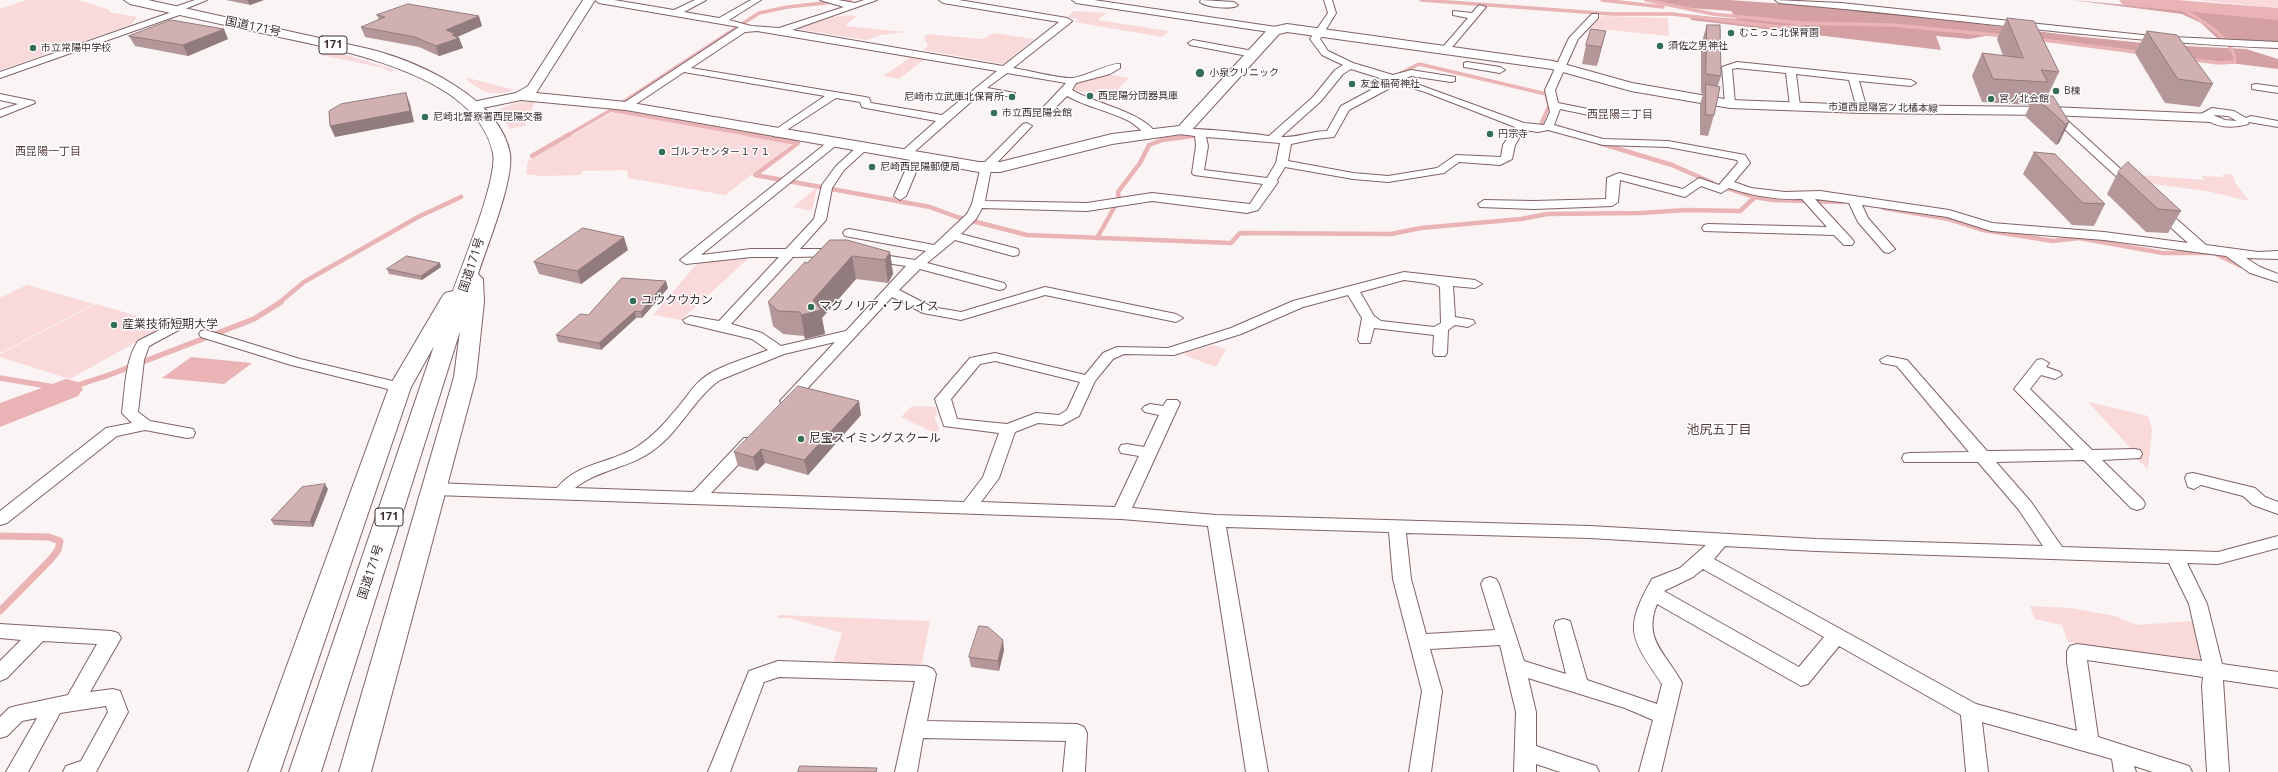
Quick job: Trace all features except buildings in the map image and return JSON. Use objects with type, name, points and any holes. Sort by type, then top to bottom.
[{"type":"highway","name":"国道171号","points":[[130,0],[382,57],[406,65],[441,82],[473,106],[493,132],[500,149],[502,166],[473,261],[305,772]]},
{"type":"highway","points":[[264,772],[400,387],[473,261]]},
{"type":"highway","points":[[355,772],[435,489],[464,377],[474,302],[473,261]]},
{"type":"street","points":[[0,75],[179,11],[203,0]]},
{"type":"street","points":[[521,96],[533,89],[589,0]]},
{"type":"street","points":[[598,0],[742,26],[903,50],[1072,81],[1106,72],[1117,66]]},
{"type":"street","points":[[676,13],[702,0]]},
{"type":"street","points":[[721,21],[757,0]]},
{"type":"street","points":[[824,0],[852,5]]},
{"type":"street","points":[[781,31],[852,5],[873,0]]},
{"type":"street","points":[[900,196],[911,155],[945,119],[1004,69],[1068,20],[943,0]]},
{"type":"street","points":[[1076,0],[1276,30]]},
{"type":"street","points":[[1327,0],[1332,13],[1315,39],[1326,53],[1350,65],[1428,90],[1521,126],[1538,129],[1548,127],[1603,142],[1668,144],[1741,156],[1744,163],[1721,189],[1698,182],[1685,194],[1618,176],[1613,178],[1612,202],[1534,205],[1484,204]]},
{"type":"street","points":[[1779,0],[1862,6],[2143,38],[2278,45]]},
{"type":"street","points":[[1204,2],[1237,3]]},
{"type":"street","points":[[1220,21],[1237,3]]},
{"type":"street","points":[[1446,50],[1482,6]]},
{"type":"street","points":[[1456,13],[1474,16]]},
{"type":"street","points":[[1548,127],[1555,112],[1550,90],[1560,66],[1574,38],[1595,16]]},
{"type":"street","points":[[626,106],[682,70],[742,26]]},
{"type":"street","name":"市道西昆陽宮ノ北橘本線","points":[[1276,30],[1287,28],[1446,50],[1476,62],[1560,66],[1631,87],[1730,104],[1862,109],[2051,112],[2211,118]]},
{"type":"street","points":[[1179,131],[1188,127],[1276,30]]},
{"type":"street","points":[[1193,43],[1253,54]]},
{"type":"street","points":[[2255,45],[2278,56]]},
{"type":"street","points":[[1476,62],[1500,70]]},
{"type":"street","points":[[1272,139],[1317,99],[1339,72],[1350,65]]},
{"type":"street","points":[[1730,104],[1727,67],[1737,65],[1790,69],[1912,83]]},
{"type":"street","points":[[1790,69],[1795,106]]},
{"type":"street","points":[[682,70],[865,100],[866,105],[945,119]]},
{"type":"street","points":[[473,106],[521,96],[626,106],[776,134],[985,168],[1007,166],[1106,140],[1179,131],[1286,140],[1304,139],[1316,133],[1330,135],[1345,108],[1388,85],[1391,79],[1411,72],[1451,79]]},
{"type":"street","points":[[1853,76],[1862,109]]},
{"type":"street","points":[[1042,114],[1066,92],[1072,81]]},
{"type":"street","points":[[2256,87],[2278,90]]},
{"type":"street","points":[[979,90],[1010,95]]},
{"type":"street","points":[[1066,92],[1147,127],[1152,134]]},
{"type":"street","points":[[776,134],[834,95]]},
{"type":"street","points":[[0,97],[30,103],[0,114]]},
{"type":"street","points":[[1553,105],[1608,116]]},
{"type":"street","points":[[2051,112],[2200,248]]},
{"type":"street","points":[[2251,119],[2278,124]]},
{"type":"street","points":[[1282,163],[1353,176],[1388,179],[1440,171],[1456,158],[1500,162],[1506,159],[1509,145],[1521,126]]},
{"type":"street","points":[[776,413],[890,291],[917,264],[953,236],[972,216],[978,204],[985,168],[1023,132]]},
{"type":"street","points":[[1200,132],[1202,146],[1198,173],[1272,182]]},
{"type":"street","points":[[978,204],[1078,206],[1108,204],[1152,197],[1247,209],[1254,207],[1272,182],[1282,163],[1286,140]]},
{"type":"street","points":[[833,143],[686,260],[751,253],[787,254],[829,251],[917,264],[999,286]]},
{"type":"street","points":[[722,326],[820,220],[826,188],[840,168],[862,148]]},
{"type":"street","points":[[1727,184],[1750,191],[1786,196],[1820,195],[1854,202],[1949,214],[1991,227],[2104,236],[2258,256],[2278,255]]},
{"type":"street","points":[[1806,196],[1836,231],[1848,242]]},
{"type":"street","points":[[1854,202],[1862,219],[1889,249]]},
{"type":"street","points":[[1072,219],[1078,206]]},
{"type":"street","points":[[1708,228],[1758,234],[1836,231]]},
{"type":"street","points":[[849,233],[936,249]]},
{"type":"street","points":[[953,236],[1013,252]]},
{"type":"street","points":[[2227,251],[2255,270],[2278,278]]},
{"type":"street","points":[[1088,380],[995,357],[975,361],[943,399],[950,422],[1008,429],[1036,418],[1062,420],[1074,413],[1088,380],[1108,356],[1122,350],[1169,352],[1236,331],[1298,304],[1353,291],[1404,276],[1475,284]]},
{"type":"street","points":[[1439,280],[1447,286],[1440,353]]},
{"type":"street","points":[[890,291],[928,310],[961,316],[1045,290],[1176,318]]},
{"type":"street","points":[[1353,291],[1369,318],[1377,325],[1436,331],[1444,325],[1468,322]]},
{"type":"street","points":[[1364,340],[1369,318]]},
{"type":"street","points":[[690,320],[722,326],[758,336],[779,351]]},
{"type":"street","points":[[145,425],[130,413],[137,360],[143,344],[184,322]]},
{"type":"street","points":[[562,493],[566,486],[579,477],[640,452],[660,436],[706,383],[747,362],[779,351],[850,334]]},
{"type":"street","points":[[211,335],[296,362],[400,387]]},
{"type":"street","points":[[1887,360],[1902,363],[2025,506],[2056,551]]},
{"type":"street","points":[[2055,375],[2040,366],[2022,389],[2137,504]]},
{"type":"street","points":[[1121,513],[1170,407],[1150,409]]},
{"type":"street","points":[[1,519],[112,432],[145,425],[187,433]]},
{"type":"street","points":[[968,508],[991,478],[1008,429]]},
{"type":"street","points":[[697,498],[760,430]]},
{"type":"street","points":[[1127,449],[1149,453]]},
{"type":"street","points":[[1910,458],[2134,454]]},
{"type":"street","points":[[2194,483],[2193,478],[2248,488],[2258,501],[2278,508]]},
{"type":"street","points":[[435,489],[1121,513],[1216,521],[1397,526],[1721,539],[1816,545],[2056,551],[2175,557],[2218,558],[2278,542]]},
{"type":"street","points":[[1216,521],[1257,772]]},
{"type":"street","points":[[1397,526],[1402,579],[1432,691],[1420,772]]},
{"type":"street","points":[[1650,772],[1672,683],[1650,649],[1641,627],[1653,593],[1658,584],[1675,580],[1703,562],[1721,539]]},
{"type":"street","points":[[2175,557],[2198,604],[2214,671],[2212,686],[2218,772]]},
{"type":"street","points":[[1703,562],[1837,635],[1971,711],[2089,743],[2123,762],[2181,772]]},
{"type":"street","points":[[1490,584],[1516,666],[1526,712],[1525,762],[1588,772]]},
{"type":"street","points":[[1653,593],[1801,678],[1837,635]]},
{"type":"street","points":[[1563,626],[1578,684]]},
{"type":"street","points":[[0,631],[111,638],[74,702]]},
{"type":"street","points":[[0,673],[39,633]]},
{"type":"street","points":[[1418,642],[1507,637]]},
{"type":"street","points":[[2089,743],[2077,662],[2077,651],[2278,680]]},
{"type":"street","points":[[1516,666],[1578,684],[1631,702],[1663,715]]},
{"type":"street","points":[[719,772],[756,677],[778,669],[926,674],[906,772]]},
{"type":"street","points":[[0,730],[16,714],[74,702],[113,697],[118,712],[88,766],[74,772]]},
{"type":"street","points":[[17,772],[54,706]]},
{"type":"street","points":[[1971,711],[1977,772]]},
{"type":"street","points":[[915,729],[1077,733],[1074,772]]},
{"type":"shaded area","name":"市立常陽中学校","points":[[26,0],[78,0],[110,10],[109,12],[137,17],[131,25],[0,70],[0,9]]},
{"type":"shaded area","points":[[1651,0],[1729,0],[1858,9],[2084,37],[2164,45],[2246,49],[2278,59],[2278,69],[1996,34],[1969,39],[1936,36],[1941,50],[1691,20],[1690,15],[1737,19],[1731,11],[1690,8]]},
{"type":"shaded area","points":[[2072,0],[2278,19],[2278,42],[2217,38],[2201,23],[2182,14]]},
{"type":"shaded area","points":[[2197,0],[2278,0],[2278,8]]},
{"type":"shaded area","points":[[1074,11],[1107,13],[1098,20],[1169,31],[1162,37],[1075,22],[1078,19],[1067,18]]},
{"type":"shaded area","points":[[850,15],[857,16],[845,26],[906,32],[882,35],[866,40],[797,29],[833,17]]},
{"type":"shaded area","points":[[1602,16],[1668,18],[1669,36],[1590,28]]},
{"type":"shaded area","points":[[994,33],[1034,39],[1004,64],[923,50],[928,46],[924,37],[928,34],[982,39]]},
{"type":"shaded area","points":[[324,53],[347,55],[395,70],[391,72],[383,68],[321,55]]},
{"type":"shaded area","points":[[911,57],[925,59],[899,79],[883,76]]},
{"type":"shaded area","points":[[1108,74],[1129,78],[1102,106],[1089,101],[1096,100],[1101,93],[1073,91],[1073,84]]},
{"type":"shaded area","points":[[468,78],[515,90],[500,93],[488,92],[478,88],[466,79]]},
{"type":"shaded area","points":[[535,101],[525,126],[509,129],[500,109],[515,103]]},
{"type":"shaded area","name":"ゴルフセンター１７１","points":[[613,112],[793,143],[725,195],[628,178],[627,170],[583,171],[581,175],[542,176],[526,174],[528,161]]},
{"type":"shaded area","points":[[2222,174],[2233,175],[2234,181],[2249,201],[2207,191],[2145,183],[2139,175],[2205,180],[2201,176],[2225,177]]},
{"type":"shaded area","points":[[817,187],[812,211],[793,207]]},
{"type":"shaded area","points":[[752,255],[681,320],[653,315],[701,259]]},
{"type":"shaded area","points":[[27,285],[94,304],[0,353],[0,298]]},
{"type":"shaded area","points":[[96,304],[165,324],[163,327],[70,379],[0,357],[0,354]]},
{"type":"shaded area","points":[[1213,345],[1226,349],[1216,367],[1184,355],[1186,354],[1185,353]]},
{"type":"shaded area","points":[[191,357],[252,363],[224,384],[162,378]]},
{"type":"shaded area","points":[[2088,402],[2148,416],[2152,429],[2148,469],[2134,457],[2138,456]]},
{"type":"shaded area","points":[[912,406],[935,407],[938,415],[934,416],[939,429],[937,434],[901,417]]},
{"type":"shaded area","points":[[2030,606],[2071,608],[2115,616],[2136,625],[2193,621],[2204,662],[2197,665],[2068,642],[2062,625],[2035,619]]},
{"type":"shaded area","points":[[779,615],[930,621],[922,663],[908,668],[833,663],[842,633],[790,618],[777,618]]},
{"type":"waterway","points":[[611,110],[759,13],[788,7],[850,0]]},
{"type":"waterway","points":[[1421,0],[1612,14],[1672,14],[1779,27],[1800,26]]},
{"type":"waterway","points":[[1602,0],[1663,7]]},
{"type":"waterway","points":[[1646,0],[1713,14],[1801,23],[1892,25],[2006,36]]},
{"type":"waterway","points":[[2129,0],[2177,6],[2278,14]]},
{"type":"waterway","points":[[2177,6],[2204,22],[2222,36],[2229,44],[2235,62],[2218,63],[2189,59]]},
{"type":"waterway","points":[[2036,39],[2143,53]]},
{"type":"waterway","points":[[1395,76],[1419,64],[1546,94],[1549,106],[1540,126],[1545,127]]},
{"type":"waterway","points":[[568,135],[611,110]]},
{"type":"waterway","points":[[611,110],[752,135]]},
{"type":"waterway","points":[[532,156],[570,134]]},
{"type":"waterway","points":[[747,134],[798,143],[755,175],[930,207],[957,217],[1027,235],[1097,238]]},
{"type":"waterway","points":[[1097,238],[1119,199],[1118,192],[1140,163],[1149,145],[1162,140],[1200,135]]},
{"type":"waterway","points":[[1599,143],[1672,165],[1713,183]]},
{"type":"waterway","points":[[1721,186],[1755,197]]},
{"type":"waterway","points":[[279,303],[304,282],[418,217],[461,197]]},
{"type":"waterway","points":[[1097,238],[1231,243],[1240,233],[1391,234],[1421,228],[1521,219],[1547,214],[1641,213],[1686,210],[1740,211],[1755,197]]},
{"type":"waterway","points":[[1755,197],[1772,200],[1843,202]]},
{"type":"waterway","points":[[1884,208],[1949,219],[1983,230],[2053,241],[2079,238],[2163,253],[2214,253],[2241,266]]},
{"type":"waterway","points":[[0,378],[66,389],[109,375],[254,319],[281,302]]},
{"type":"waterway","points":[[0,416],[66,389]]},
{"type":"waterway","points":[[0,536],[49,537],[60,541],[58,550],[51,559],[0,611]]},
{"type":"place","name":"むこっこ北保育園","points":[[1731,33]]},
{"type":"place","name":"須佐之男神社","points":[[1660,46]]},
{"type":"place","name":"市立常陽中学校","points":[[33,48]]},
{"type":"place","name":"小泉クリニック","points":[[1200,73]]},
{"type":"place","name":"友金稲荷神社","points":[[1352,84]]},
{"type":"place","name":"B棟","points":[[2056,91]]},
{"type":"place","name":"西昆陽分団器具庫","points":[[1090,96]]},
{"type":"place","name":"尼崎市立武庫北保育所","points":[[1012,97]]},
{"type":"place","name":"宮ノ北会館","points":[[1991,99]]},
{"type":"place","name":"市立西昆陽会館","points":[[994,113]]},
{"type":"place","name":"尼崎北警察署西昆陽交番","points":[[425,117]]},
{"type":"place","name":"円宗寺","points":[[1490,134]]},
{"type":"place","name":"ゴルフセンター１７１","points":[[662,152]]},
{"type":"place","name":"尼崎西昆陽郵便局","points":[[872,167]]},
{"type":"place","name":"ユウクウカン","points":[[633,301]]},
{"type":"place","name":"マグノリア・プレイス","points":[[811,307]]},
{"type":"place","name":"産業技術短期大学","points":[[114,325]]},
{"type":"place","name":"尼宝スイミングスクール","points":[[801,439]]},
{"type":"district","name":"西昆陽三丁目","points":[[1620,115]]},
{"type":"district","name":"西昆陽一丁目","points":[[48,152]]},
{"type":"district","name":"池尻五丁目","points":[[1719,430]]}]
